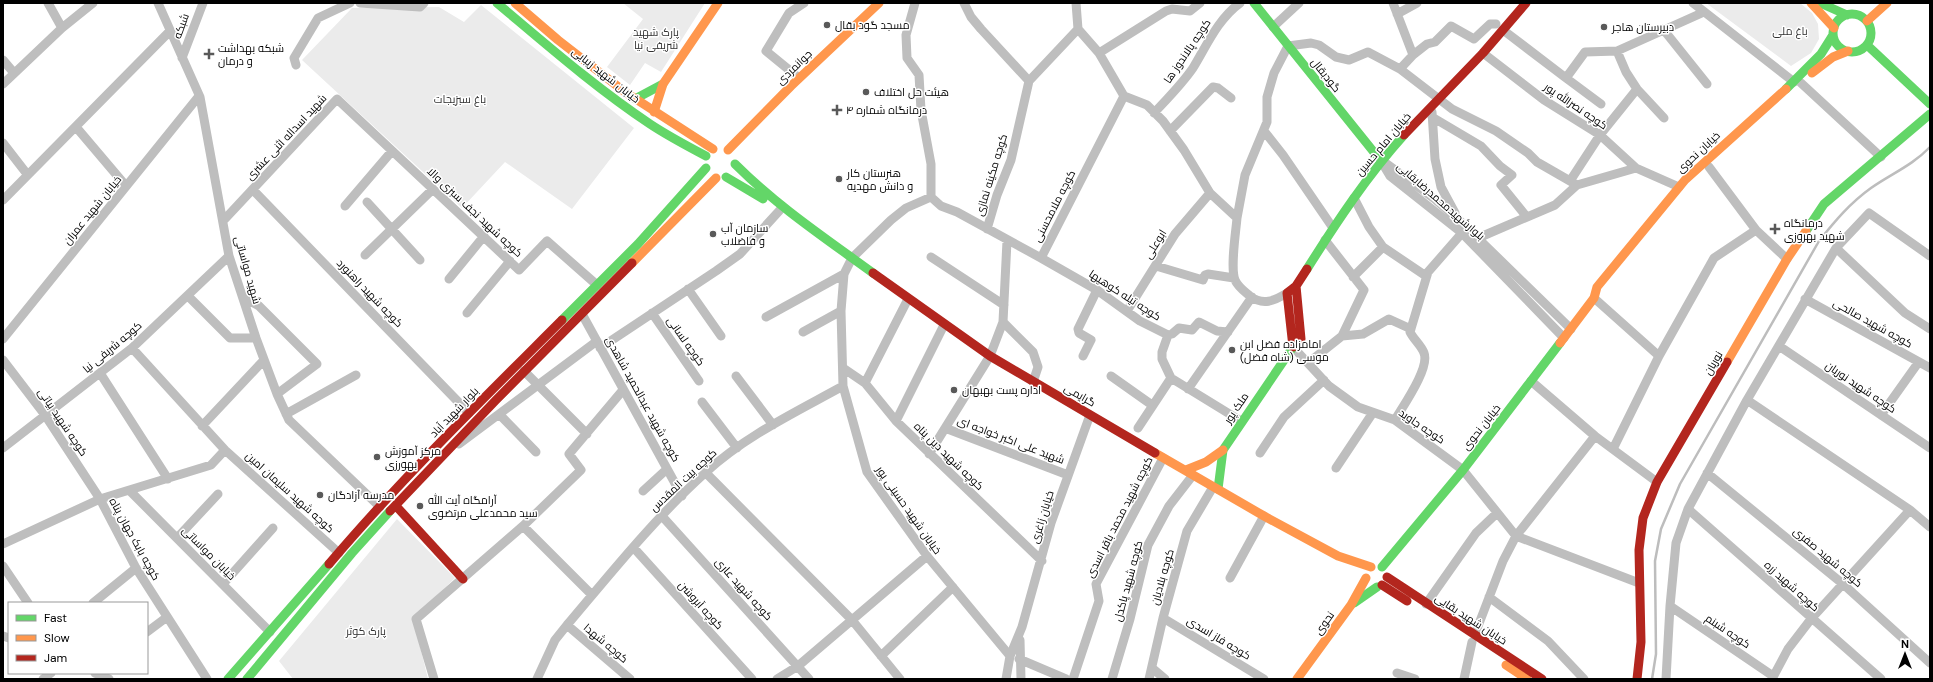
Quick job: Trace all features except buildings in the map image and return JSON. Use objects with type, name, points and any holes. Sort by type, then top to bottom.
[{"type":"main road","name":"خیابان شهید زیبایی","points":[[516,3],[558,40],[635,99],[710,153]]},
{"type":"main road","points":[[654,112],[663,84],[718,3]]},
{"type":"main road","name":"جوانمردی","points":[[728,150],[799,78],[879,3]]},
{"type":"main road","name":"گودبقال","points":[[1254,3],[1381,161]]},
{"type":"main road","points":[[1811,3],[1834,31],[1840,47],[1848,51],[1858,51],[1867,45],[1871,33],[1867,21],[1858,15],[1847,15],[1820,3]]},
{"type":"main road","points":[[1867,21],[1887,3]]},
{"type":"main road","name":"خیابان امام حسین","points":[[1287,293],[1296,286],[1333,228],[1381,161],[1484,53],[1499,27],[1522,4]]},
{"type":"main road","name":"خیابان شهید زیبایی","points":[[503,5],[584,75],[652,126],[710,153]]},
{"type":"main road","points":[[1834,31],[1839,20],[1847,15]]},
{"type":"main road","name":"خیابان نحوی","points":[[1594,298],[1604,292],[1682,193],[1798,82],[1821,54],[1834,31]]},
{"type":"main road","points":[[1867,45],[1930,104]]},
{"type":"main road","name":"خیابان نحوی","points":[[1382,567],[1463,470],[1594,298],[1597,287],[1679,187],[1798,82],[1827,60],[1848,51]]},
{"type":"main road","points":[[635,99],[663,84]]},
{"type":"main road","name":"نوریان","points":[[1637,679],[1642,623],[1639,583],[1640,530],[1648,502],[1657,482],[1786,259],[1824,204],[1930,114]]},
{"type":"main road","points":[[721,148],[728,150],[733,155],[735,164],[733,170],[726,176],[716,178],[706,168],[710,153],[721,148]]},
{"type":"main road","points":[[735,164],[759,188],[793,216]]},
{"type":"main road","name":"بلوار شهید آباد","points":[[228,679],[380,507],[469,413],[638,244],[706,168]]},
{"type":"main road","points":[[726,176],[780,210],[793,216]]},
{"type":"main road","points":[[697,177],[707,187]]},
{"type":"main road","name":"بلوار شهید آباد","points":[[247,679],[367,537],[396,506],[524,371],[716,178]]},
{"type":"main road","name":"گرایمی","points":[[793,216],[944,325],[990,356],[1264,516],[1338,556],[1371,567]]},
{"type":"main road","name":"ملک پور","points":[[1216,488],[1223,450],[1293,347],[1301,339],[1296,286]]},
{"type":"main road","points":[[1287,293],[1293,347]]},
{"type":"main road","points":[[1190,472],[1223,450]]},
{"type":"main road","points":[[396,506],[463,579]]},
{"type":"main road","points":[[1338,556],[1366,577],[1369,585],[1379,586]]},
{"type":"main road","points":[[1351,605],[1379,586],[1387,577],[1385,570],[1382,567],[1371,567],[1366,577]]},
{"type":"main road","name":"نحوی","points":[[1298,679],[1351,605],[1366,577]]},
{"type":"main road","name":"خیابان شهید بقایی","points":[[1387,577],[1474,638],[1527,679]]},
{"type":"main road","name":"خیابان شهید بقایی","points":[[1379,586],[1474,638],[1542,679]]},
{"type":"street","points":[[48,3],[62,28]]},
{"type":"street","points":[[3,84],[62,28],[93,3]]},
{"type":"street","name":"شهید مواساتی","points":[[158,3],[199,96],[230,256],[256,338],[286,414],[289,420],[380,507]]},
{"type":"street","name":"شبکه","points":[[182,58],[202,3]]},
{"type":"street","points":[[296,65],[294,58],[318,18],[348,3],[420,7],[424,3]]},
{"type":"street","points":[[799,78],[766,50],[789,13],[804,3]]},
{"type":"street","points":[[915,3],[906,35],[907,58],[919,75],[921,110],[931,164],[931,197]]},
{"type":"street","points":[[964,3],[971,17],[1029,81],[1078,29]]},
{"type":"street","points":[[1076,3],[1078,29],[1099,53],[1124,96],[1147,105],[1154,112],[1184,150],[1210,193],[1237,218]]},
{"type":"street","points":[[1099,53],[1166,11],[1172,9],[1190,11],[1200,3]]},
{"type":"street","name":"کوچه پالاندوز ها","points":[[1154,112],[1174,92],[1192,69],[1228,12],[1240,3]]},
{"type":"street","points":[[1272,27],[1299,3]]},
{"type":"street","points":[[1393,3],[1412,55]]},
{"type":"street","points":[[1396,14],[1417,3]]},
{"type":"street","points":[[1693,3],[1798,82],[1881,157]]},
{"type":"street","points":[[1566,78],[1585,52],[1617,50],[1704,12]]},
{"type":"street","points":[[1400,69],[1412,55],[1427,44],[1435,42],[1450,26],[1474,39],[1490,24],[1499,27],[1602,104]]},
{"type":"street","points":[[1663,29],[1707,84]]},
{"type":"street","points":[[3,200],[27,174],[76,127],[170,31]]},
{"type":"street","points":[[1188,389],[1252,298],[1239,287],[1234,278],[1237,218],[1244,175],[1267,122],[1267,97],[1272,79],[1288,46],[1311,43],[1319,45],[1336,57],[1349,60],[1368,52],[1400,69],[1435,103],[1452,109],[1496,131],[1528,153],[1537,162],[1573,183],[1636,168]]},
{"type":"street","points":[[1617,50],[1626,72],[1637,89],[1664,118]]},
{"type":"street","name":"کوچه نصرالله پور","points":[[1484,53],[1544,100],[1600,135],[1636,168],[1679,187]]},
{"type":"street","points":[[3,60],[14,73]]},
{"type":"street","name":"کوچه مکینه نمازی","points":[[987,229],[997,195],[1011,160],[1029,81]]},
{"type":"street","points":[[1170,131],[1213,87],[1216,87],[1231,98]]},
{"type":"street","points":[[1478,238],[1526,216],[1555,205],[1573,183],[1600,135],[1637,89]]},
{"type":"street","name":"خیابان شهید عمران","points":[[3,339],[199,96]]},
{"type":"street","name":"کوچه ملامحسنی","points":[[931,197],[941,206],[957,212],[1007,241],[1041,258],[1124,96]]},
{"type":"street","name":"شهید اسداله اثنی عشری","points":[[223,221],[337,99]]},
{"type":"street","name":"کوچه شهید نجف سبزی والا","points":[[337,99],[519,270],[547,241],[597,285]]},
{"type":"street","points":[[1435,103],[1432,117],[1435,158],[1441,187],[1457,218]]},
{"type":"street","points":[[1432,117],[1481,146],[1500,166],[1512,175],[1501,185],[1526,216]]},
{"type":"street","points":[[76,127],[126,186]]},
{"type":"street","points":[[1264,131],[1283,155],[1333,228]]},
{"type":"street","points":[[3,143],[27,174]]},
{"type":"street","points":[[345,206],[392,151]]},
{"type":"street","name":"بلوارشهیدمحمدرضابقایی","points":[[1381,161],[1391,166],[1457,218],[1571,329]]},
{"type":"street","name":"بلوارشهیدمحمدرضابقایی","points":[[1381,161],[1390,176],[1462,233],[1564,338]]},
{"type":"street","points":[[1709,167],[1756,230],[1786,259]]},
{"type":"street","points":[[365,255],[433,189]]},
{"type":"street","name":"کوچه شهید راهنورد","points":[[253,190],[469,413]]},
{"type":"street","name":"ابوعلی","points":[[1127,311],[1175,234],[1210,193]]},
{"type":"street","name":"خیابان شهید حسینی پور","points":[[931,197],[906,208],[890,220],[852,258],[844,274],[841,311],[843,386],[867,472],[927,556],[1015,658]]},
{"type":"street","points":[[1354,198],[1369,227],[1383,247],[1426,276]]},
{"type":"street","points":[[367,202],[420,260]]},
{"type":"street","points":[[447,452],[500,415],[537,385],[598,344],[652,314],[740,254],[780,210]]},
{"type":"street","points":[[1666,679],[1670,606],[1676,544],[1688,509],[1747,400],[1836,248],[1869,213],[1930,256]]},
{"type":"street","points":[[1613,449],[1659,356],[1714,258],[1756,230]]},
{"type":"street","points":[[1395,420],[1423,371],[1425,354],[1412,336],[1411,328],[1426,276],[1462,233]]},
{"type":"street","points":[[449,279],[484,236]]},
{"type":"street","points":[[1308,363],[1342,336],[1364,290],[1325,240]]},
{"type":"street","points":[[929,454],[990,356],[1003,322],[1007,241]]},
{"type":"street","points":[[1353,277],[1383,247]]},
{"type":"street","points":[[1836,248],[1906,313],[1930,329]]},
{"type":"street","name":"کوچه شریفی نیا","points":[[3,448],[132,348],[230,256]]},
{"type":"street","points":[[931,257],[1004,305]]},
{"type":"street","name":"کوچه تیله کوهیها","points":[[1041,258],[1097,290],[1140,321],[1168,335]]},
{"type":"street","points":[[467,313],[510,261]]},
{"type":"street","points":[[1156,266],[1203,280],[1205,275],[1208,274],[1234,278]]},
{"type":"street","points":[[766,317],[844,274]]},
{"type":"street","points":[[688,289],[721,336]]},
{"type":"street","points":[[1083,356],[1091,340],[1079,332],[1078,329],[1097,290]]},
{"type":"street","name":"خیابان امام حسین","points":[[1252,298],[1266,303],[1274,301],[1287,293]]},
{"type":"street","points":[[188,296],[230,338],[256,338]]},
{"type":"street","points":[[243,296],[259,306],[317,364],[278,394]]},
{"type":"street","points":[[1594,298],[1659,356]]},
{"type":"street","points":[[865,383],[908,299]]},
{"type":"street","name":"کوچه شهید صالحی","points":[[1805,299],[1930,368]]},
{"type":"street","points":[[803,332],[841,311]]},
{"type":"street","name":"کوچه شهید عبدالحمید شاهدی","points":[[582,314],[682,496]]},
{"type":"street","name":"کوچه لسانی","points":[[652,314],[699,381]]},
{"type":"street","points":[[1342,336],[1363,334],[1389,319],[1411,328]]},
{"type":"street","points":[[1003,322],[1033,352],[1038,367],[1033,382]]},
{"type":"street","points":[[1228,332],[1217,331],[1199,322],[1192,330],[1178,328],[1168,335],[1162,352],[1162,359],[1171,378],[1241,422]]},
{"type":"street","points":[[896,421],[944,325]]},
{"type":"street","name":"کوچه شهید نوریان","points":[[1779,346],[1930,448]]},
{"type":"street","name":"کوچه جاوید","points":[[1293,347],[1324,380],[1358,408],[1372,414],[1395,420],[1463,470],[1516,536]]},
{"type":"street","name":"کوچه شهید سلیمان امین","points":[[132,348],[225,450],[339,553]]},
{"type":"street","name":"کوچه شهید بیاتی","points":[[3,360],[45,415],[100,500]]},
{"type":"street","points":[[202,426],[264,360]]},
{"type":"street","points":[[1881,415],[1918,362]]},
{"type":"street","name":"کوچه شهید دین پناه","points":[[842,368],[865,383],[896,421],[1042,560]]},
{"type":"street","points":[[524,371],[587,434]]},
{"type":"street","points":[[100,373],[168,479]]},
{"type":"street","points":[[286,414],[356,376]]},
{"type":"street","points":[[736,376],[773,425]]},
{"type":"street","points":[[1111,376],[1152,405]]},
{"type":"street","points":[[1138,428],[1171,378]]},
{"type":"street","points":[[1260,453],[1284,417],[1324,380]]},
{"type":"street","points":[[1531,381],[1595,436],[1657,482]]},
{"type":"street","name":"کوچه بیت المقدس","points":[[537,679],[555,640],[567,625],[661,515],[705,472],[737,448],[773,425],[843,386]]},
{"type":"street","points":[[434,679],[416,619],[523,526],[581,470],[569,454],[623,390]]},
{"type":"street","points":[[1747,400],[1910,510],[1930,526]]},
{"type":"street","points":[[702,402],[737,448]]},
{"type":"street","points":[[1336,468],[1372,414]]},
{"type":"street","points":[[500,415],[536,452]]},
{"type":"street","name":"خیابان زاغری","points":[[1006,679],[1015,658],[1022,626],[1042,560],[1051,523],[1090,415]]},
{"type":"street","name":"شهید علی اکبر خواجه ای","points":[[945,428],[1068,475]]},
{"type":"street","points":[[1464,679],[1474,638],[1503,560],[1516,536],[1595,436]]},
{"type":"street","points":[[100,500],[211,465],[225,450]]},
{"type":"street","name":"کوچه شهید محمد باقر اسدی","points":[[1073,679],[1099,601],[1096,584],[1163,458]]},
{"type":"street","points":[[643,491],[667,469]]},
{"type":"street","points":[[705,472],[852,620],[900,679]]},
{"type":"street","name":"کوچه شهید پاکدل","points":[[1112,679],[1130,619],[1148,545],[1169,506],[1190,472]]},
{"type":"street","name":"کوچه شهید صفری","points":[[1707,472],[1843,584],[1930,663]]},
{"type":"street","name":"کوچه بلادیان","points":[[1149,679],[1162,618],[1187,531],[1216,488]]},
{"type":"street","name":"خیابان مواساتی","points":[[130,491],[270,632]]},
{"type":"street","points":[[177,538],[218,494]]},
{"type":"street","name":"کوچه بابک جهان پناه","points":[[3,544],[100,500],[136,568],[207,679]]},
{"type":"street","name":"کوچه شهید زره","points":[[1688,509],[1811,619],[1881,679]]},
{"type":"street","points":[[1772,678],[1788,649],[1811,619],[1910,510]]},
{"type":"street","points":[[1426,604],[1476,533],[1497,513]]},
{"type":"street","name":"کوچه شهید عاری","points":[[661,515],[809,679]]},
{"type":"street","points":[[1230,578],[1264,516]]},
{"type":"street","points":[[523,526],[592,595]]},
{"type":"street","points":[[223,584],[273,528]]},
{"type":"street","points":[[1516,536],[1639,583]]},
{"type":"street","name":"کوچه آبروشن","points":[[633,547],[752,679]]},
{"type":"street","points":[[777,679],[798,666],[927,556]]},
{"type":"street","points":[[3,566],[27,602]]},
{"type":"street","points":[[94,602],[136,568]]},
{"type":"street","points":[[881,656],[953,587]]},
{"type":"street","points":[[1489,596],[1548,641],[1584,679]]},
{"type":"street","name":"کوچه شبنم","points":[[1670,606],[1772,678]]},
{"type":"street","points":[[148,631],[167,617]]},
{"type":"street","name":"کوچه فاز اسدی","points":[[1162,618],[1264,679]]},
{"type":"street","name":"کوچه شهدا","points":[[567,625],[630,679]]},
{"type":"street","points":[[1015,658],[1021,679]]},
{"type":"street","points":[[1015,658],[1066,679]]},
{"type":"street","points":[[1152,668],[1165,679]]},
{"type":"street","points":[[1397,673],[1415,679]]},
{"type":"street","points":[[97,674],[109,679]]},
{"type":"green space","name":"پارک شهید شریفی نیا","points":[[623,3],[705,3],[661,72],[645,63],[630,85],[607,67],[643,19]]},
{"type":"green space","name":"باغ ملی","points":[[1706,3],[1800,3],[1812,13],[1818,24],[1819,39],[1811,53],[1791,66]]},
{"type":"green space","name":"باغ سبزیجات","points":[[481,5],[634,128],[572,209],[505,162],[462,208],[302,60],[352,8],[439,7],[464,22]]},
{"type":"green space","name":"پارک کوثر","points":[[397,519],[455,578],[413,618],[428,679],[293,679],[279,661]]},
{"type":"waterway","points":[[1652,679],[1656,654],[1655,561],[1661,529],[1680,484],[1819,241],[1837,219],[1856,200],[1871,188],[1916,159],[1930,147]]},
{"type":"traffic: fast","points":[[497,3],[610,96],[664,133],[706,156]]},
{"type":"traffic: fast","points":[[1254,3],[1381,161]]},
{"type":"traffic: fast","points":[[1820,3],[1847,15]]},
{"type":"traffic: fast","points":[[1852,14],[1862,17],[1868,23],[1871,33],[1868,43],[1862,49],[1852,52],[1842,49],[1836,43],[1833,33],[1836,23],[1842,17],[1852,14]]},
{"type":"traffic: fast","points":[[1786,89],[1821,54],[1833,35]]},
{"type":"traffic: fast","points":[[1867,45],[1930,104]]},
{"type":"traffic: fast","points":[[635,99],[663,84]]},
{"type":"traffic: fast","points":[[1806,231],[1824,204],[1930,114]]},
{"type":"traffic: fast","points":[[1307,269],[1352,200],[1404,135]]},
{"type":"traffic: fast","points":[[735,164],[784,208],[873,273]]},
{"type":"traffic: fast","points":[[562,320],[638,244],[706,168]]},
{"type":"traffic: fast","points":[[726,177],[763,199]]},
{"type":"traffic: fast","points":[[1382,567],[1463,470],[1560,343]]},
{"type":"traffic: fast","points":[[1218,489],[1223,450],[1293,347]]},
{"type":"traffic: fast","points":[[247,679],[352,553],[390,511]]},
{"type":"traffic: fast","points":[[228,679],[329,564]]},
{"type":"traffic: fast","points":[[1354,603],[1377,587]]},
{"type":"traffic: slow","points":[[515,3],[558,40],[625,92],[713,149]]},
{"type":"traffic: slow","points":[[654,112],[663,84],[718,3]]},
{"type":"traffic: slow","points":[[728,150],[791,86],[879,3]]},
{"type":"traffic: slow","points":[[1811,3],[1834,28]]},
{"type":"traffic: slow","points":[[1867,21],[1887,3]]},
{"type":"traffic: slow","points":[[1812,73],[1833,57],[1848,51]]},
{"type":"traffic: slow","points":[[1560,343],[1594,298],[1597,287],[1685,180],[1786,89]]},
{"type":"traffic: slow","points":[[632,263],[716,178]]},
{"type":"traffic: slow","points":[[1727,362],[1787,259],[1806,231]]},
{"type":"traffic: slow","points":[[1186,470],[1206,462],[1223,450]]},
{"type":"traffic: slow","points":[[1155,453],[1264,516],[1338,556],[1371,567]]},
{"type":"traffic: slow","points":[[1297,679],[1351,605],[1366,578]]},
{"type":"traffic: slow","points":[[1506,665],[1527,679]]},
{"type":"traffic: jam","points":[[1404,135],[1483,53],[1526,3]]},
{"type":"traffic: jam","points":[[390,511],[496,400],[632,263]]},
{"type":"traffic: jam","points":[[1296,286],[1301,339],[1293,347],[1287,293],[1296,286],[1307,269]]},
{"type":"traffic: jam","points":[[873,273],[990,356],[1155,453]]},
{"type":"traffic: jam","points":[[329,564],[414,470],[562,320]]},
{"type":"traffic: jam","points":[[1637,679],[1641,642],[1639,550],[1643,518],[1657,482],[1727,362]]},
{"type":"traffic: jam","points":[[396,506],[463,579]]},
{"type":"traffic: jam","points":[[1387,577],[1542,679]]},
{"type":"traffic: jam","points":[[1382,585],[1407,601]]},
{"type":"place","name":"مسجد گود بقال","points":[[827,25]]},
{"type":"place","name":"دبیرستان هاجر","points":[[1604,27]]},
{"type":"place","name":"شبکه بهداشت و درمان","points":[[209,54]]},
{"type":"place","name":"هیئت حل اختلاف","points":[[866,92]]},
{"type":"place","name":"درمانگاه شماره ۴","points":[[837,110]]},
{"type":"place","name":"هنرستان کار و دانش مهدیه","points":[[839,179]]},
{"type":"place","name":"درمانگاه شهید بهروزی","points":[[1775,229]]},
{"type":"place","name":"سازمان آب و فاضلاب","points":[[713,234]]},
{"type":"place","name":"امامزاده فضل ابن موسی (شاه فضل)","points":[[1232,350]]},
{"type":"place","name":"اداره پست بهبهان","points":[[954,390]]},
{"type":"place","name":"مرکز آموزش بهورزی","points":[[377,457]]},
{"type":"place","name":"مدرسه آزادگان","points":[[320,495]]},
{"type":"place","name":"آرامگاه آیت الله سید محمدعلی مرتضوی","points":[[420,506]]}]
